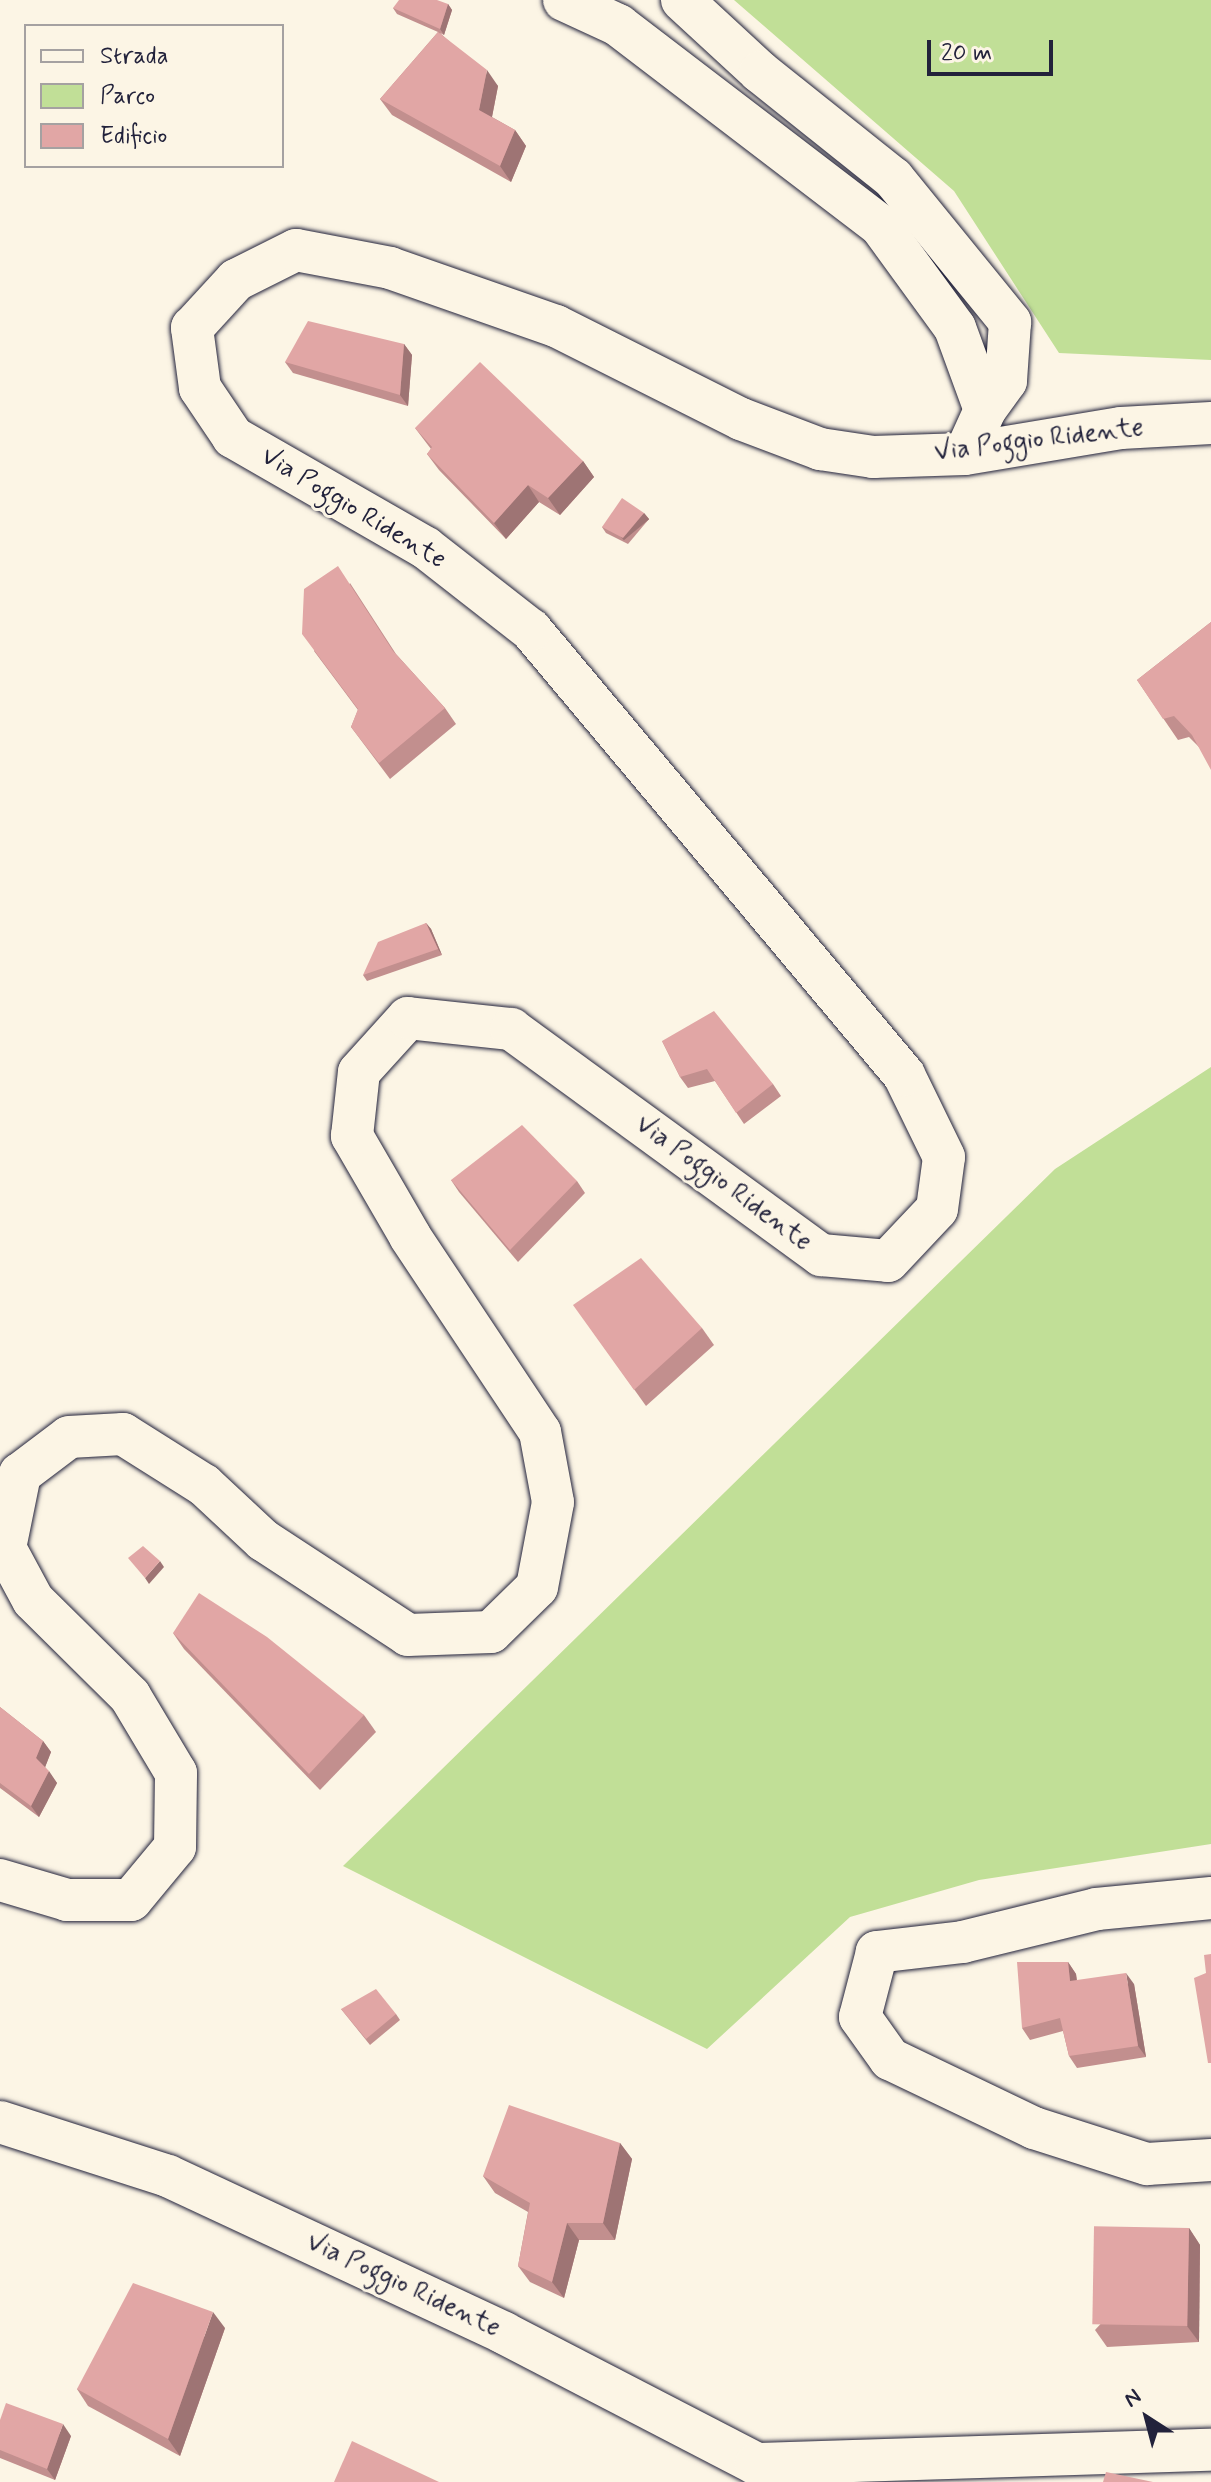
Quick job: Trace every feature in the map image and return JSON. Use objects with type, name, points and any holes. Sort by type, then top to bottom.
[{"type":"street","points":[[564,0],[618,25],[880,225],[955,328],[985,410]]},
{"type":"street","points":[[682,0],[748,63],[893,178],[1010,322],[1006,381],[985,410],[965,454]]},
{"type":"street","name":"Via Poggio Ridente","points":[[0,1880],[67,1900],[131,1900],[175,1847],[176,1773],[130,1696],[33,1600],[5,1548],[20,1474],[69,1437],[123,1434],[204,1485],[263,1540],[408,1635],[491,1632],[537,1587],[553,1502],[540,1432],[410,1236],[352,1136],[359,1072],[408,1018],[511,1029],[821,1255],[888,1261],[937,1209],[941,1183],[944,1157],[904,1075],[531,630],[426,548],[233,437],[200,388],[192,328],[236,280],[296,250],[390,268],[556,326],[741,419],[820,449],[873,457],[965,454],[1121,428],[1211,423]]},
{"type":"street","points":[[1211,1898],[1097,1909],[963,1942],[877,1952],[860,2017],[890,2059],[1034,2128],[1147,2164],[1211,2160]]},
{"type":"street","name":"Via Poggio Ridente","points":[[0,2122],[168,2176],[504,2333],[792,2482]]},
{"type":"street","points":[[755,2464],[1211,2450]]},
{"type":"green space","points":[[734,0],[1211,0],[1211,360],[1059,353],[954,191]]},
{"type":"green space","points":[[1211,1067],[1211,1844],[979,1880],[850,1917],[707,2049],[343,1866],[1055,1169]]},
{"type":"building","points":[[399,0],[437,0],[448,4],[440,29],[393,8]]},
{"type":"building","points":[[438,32],[487,70],[479,110],[515,130],[500,166],[380,99]]},
{"type":"building","points":[[308,321],[404,344],[400,395],[285,362]]},
{"type":"building","points":[[480,362],[583,461],[548,498],[528,485],[494,523],[427,454],[432,447],[415,428]]},
{"type":"building","points":[[622,498],[644,513],[623,538],[602,527]]},
{"type":"building","points":[[338,566],[393,651],[445,708],[379,763],[351,727],[358,709],[302,634],[304,589]]},
{"type":"building","points":[[1211,622],[1211,770],[1192,735],[1174,716],[1163,719],[1137,680]]},
{"type":"building","points":[[426,923],[438,949],[363,975],[378,942]]},
{"type":"building","points":[[714,1011],[773,1084],[736,1113],[707,1069],[680,1077],[662,1041]]},
{"type":"building","points":[[522,1125],[577,1181],[510,1250],[451,1180]]},
{"type":"building","points":[[641,1258],[702,1328],[634,1390],[573,1305]]},
{"type":"building","points":[[143,1546],[160,1561],[145,1578],[128,1558]]},
{"type":"building","points":[[199,1593],[267,1637],[364,1715],[309,1774],[173,1633]]},
{"type":"building","points":[[0,1707],[43,1741],[36,1758],[49,1771],[31,1806],[0,1783]]},
{"type":"building","points":[[1211,1954],[1211,2063],[1208,2063],[1194,1978],[1206,1973],[1204,1955]]},
{"type":"building","points":[[1017,1962],[1068,1962],[1070,1981],[1126,1973],[1138,2046],[1069,2056],[1060,2018],[1022,2028]]},
{"type":"building","points":[[376,1989],[396,2014],[366,2039],[341,2009]]},
{"type":"building","points":[[509,2105],[620,2143],[603,2223],[567,2223],[552,2282],[518,2266],[530,2203],[483,2176]]},
{"type":"building","points":[[1094,2226],[1189,2228],[1187,2326],[1092,2324]]},
{"type":"building","points":[[133,2283],[213,2312],[168,2439],[77,2389]]},
{"type":"building","points":[[6,2403],[63,2424],[47,2469],[0,2450],[0,2420]]},
{"type":"building","points":[[352,2441],[439,2482],[334,2482]]},
{"type":"building","points":[[1106,2472],[1153,2482],[1103,2482]]}]
